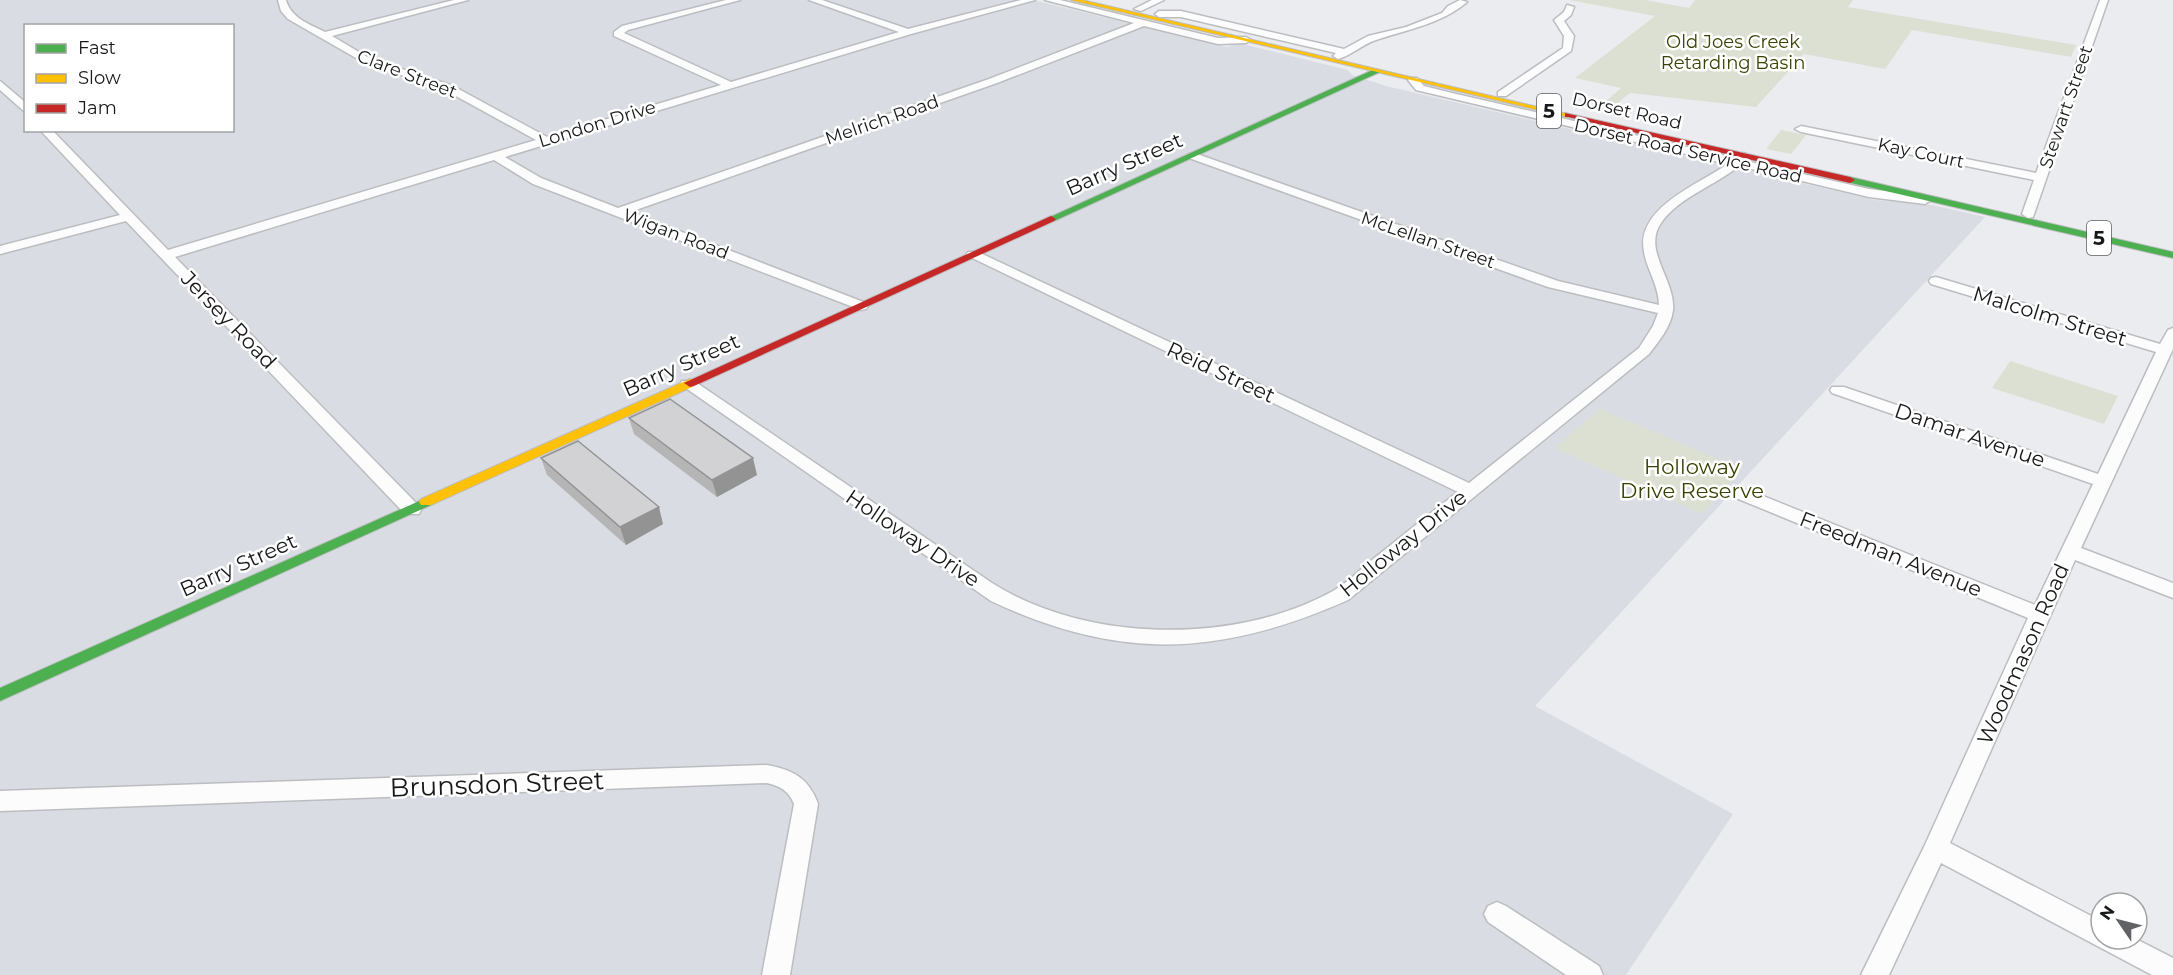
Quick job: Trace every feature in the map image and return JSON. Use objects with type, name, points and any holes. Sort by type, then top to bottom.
[{"type":"main road","name":"Dorset Road","points":[[1074,0],[1502,94],[2027,217],[2173,255]]},
{"type":"main road","name":"Dorset Road","points":[[1098,0],[1160,7],[1248,38],[1341,54],[1413,80],[1740,160],[2173,247]]},
{"type":"main road","name":"Barry Street","points":[[0,695],[1382,69]]},
{"type":"street","name":"Clare Street","points":[[282,0],[285,12],[301,24],[366,60],[440,84],[544,140]]},
{"type":"street","points":[[322,36],[464,0]]},
{"type":"street","points":[[730,85],[616,34],[625,28],[736,0]]},
{"type":"street","points":[[813,0],[908,32]]},
{"type":"street","name":"London Drive","points":[[166,255],[908,32],[1031,0]]},
{"type":"street","points":[[1049,0],[1218,41],[1248,38]]},
{"type":"street","name":"Stewart Street","points":[[2027,217],[2104,0]]},
{"type":"street","points":[[1160,7],[1341,54],[1371,38],[1445,15],[1451,8],[1463,2]]},
{"type":"street","points":[[1502,94],[1568,49],[1569,36],[1560,20],[1568,13],[1570,7]]},
{"type":"street","name":"Melrich Road","points":[[618,212],[993,81],[1145,22]]},
{"type":"street","points":[[0,84],[24,108]]},
{"type":"street","name":"Kay Court","points":[[1801,129],[2041,178]]},
{"type":"street","name":"Jersey Road","points":[[47,132],[412,510]]},
{"type":"street","name":"Wigan Road","points":[[494,156],[537,181],[861,306]]},
{"type":"street","name":"McLellan Street","points":[[1193,156],[1553,284],[1666,311]]},
{"type":"street","points":[[1666,311],[1665,288],[1649,251],[1650,231],[1654,223],[1668,210],[1740,160]]},
{"type":"street","points":[[0,250],[129,216]]},
{"type":"street","name":"Reid Street","points":[[973,255],[1469,490]]},
{"type":"street","name":"Malcolm Street","points":[[1936,281],[2170,343]]},
{"type":"street","name":"Holloway Drive","points":[[688,384],[999,597],[1074,626],[1122,635],[1158,637],[1223,634],[1267,624],[1316,607],[1341,595],[1644,351],[1659,328],[1666,311]]},
{"type":"street","name":"Woodmason Road","points":[[1875,975],[1936,848],[2102,481],[2170,343]]},
{"type":"street","name":"Damar Avenue","points":[[1838,390],[2102,481]]},
{"type":"street","name":"Freedman Avenue","points":[[1742,494],[2040,615]]},
{"type":"street","points":[[2070,551],[2173,591]]},
{"type":"street","name":"Brunsdon Street","points":[[0,801],[767,774],[781,777],[794,783],[802,792],[806,804],[776,975]]},
{"type":"street","points":[[1936,848],[2089,928]]},
{"type":"street","points":[[1497,914],[1589,975]]},
{"type":"street","points":[[2133,951],[2173,972]]},
{"type":"shaded area","points":[[0,0],[1033,0],[1227,47],[1238,43],[1348,70],[1352,75],[1386,86],[1875,200],[1932,205],[1985,217],[1535,706],[1733,814],[1626,975],[0,975]]},
{"type":"green space","name":"Old Joes Creek Retarding Basin","points":[[1569,0],[1645,0],[1689,8],[1695,0],[1853,0],[1848,7],[2076,45],[2071,57],[1912,30],[1885,69],[1804,54],[1756,107],[1630,93],[1607,112],[1596,110],[1621,88],[1575,78],[1655,16]]},
{"type":"green space","points":[[1781,130],[1806,135],[1791,154],[1766,149]]},
{"type":"green space","points":[[2010,361],[2118,396],[2104,424],[1992,388]]},
{"type":"green space","name":"Holloway Drive Reserve","points":[[1600,409],[1742,469],[1702,514],[1554,448]]},
{"type":"building","points":[[670,399],[753,458],[712,480],[629,418]]},
{"type":"building","points":[[578,441],[659,507],[620,527],[541,458]]},
{"type":"traffic: fast","points":[[1051,219],[1378,71]]},
{"type":"traffic: fast","points":[[1850,180],[2173,255]]},
{"type":"traffic: fast","points":[[0,695],[426,502]]},
{"type":"traffic: slow","points":[[1074,0],[1568,115]]},
{"type":"traffic: slow","points":[[426,502],[690,383]]},
{"type":"traffic: jam","points":[[1568,115],[1850,180]]},
{"type":"traffic: jam","points":[[690,383],[1051,219]]}]
